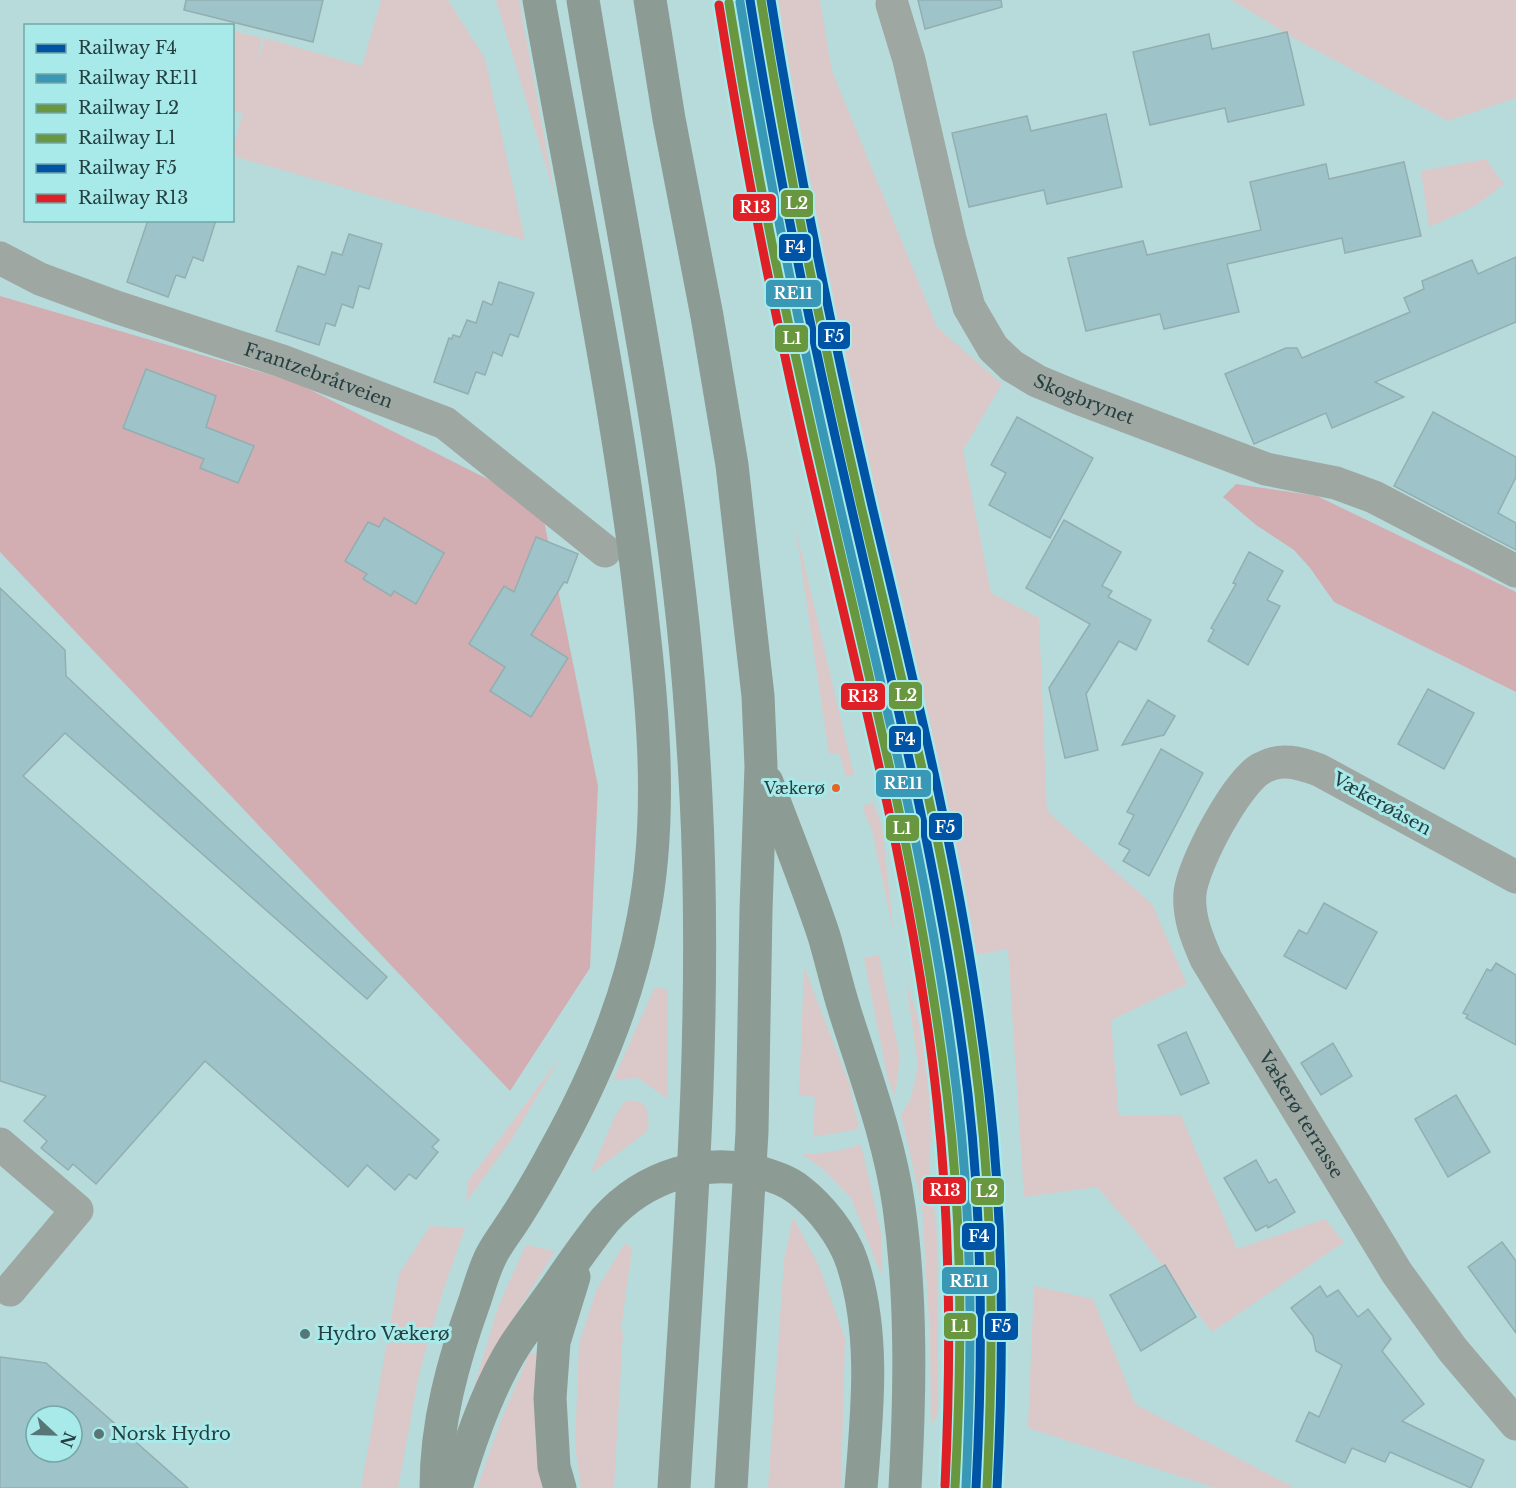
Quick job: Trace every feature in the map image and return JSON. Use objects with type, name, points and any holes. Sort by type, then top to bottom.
[{"type":"highway","points":[[436,1488],[436,1460],[453,1366],[491,1257],[557,1148],[611,1033],[628,982],[643,920],[652,861],[654,812],[652,734],[644,634],[626,488],[539,0]]},
{"type":"highway","points":[[583,0],[664,480],[683,625],[696,795],[700,914],[694,1131],[674,1488]]},
{"type":"highway","points":[[650,0],[669,119],[707,316],[732,465],[758,696],[761,766],[752,1132],[731,1488]]},
{"type":"highway","points":[[761,766],[824,936],[835,980],[889,1155],[899,1205],[909,1328],[905,1488]]},
{"type":"highway","points":[[456,1488],[486,1404],[514,1347],[607,1218],[651,1184],[676,1173],[730,1166],[780,1179],[798,1189],[814,1203],[836,1230],[852,1260],[861,1296],[867,1349],[866,1424],[861,1488]]},
{"type":"highway","points":[[560,1488],[554,1467],[550,1398],[554,1342],[582,1250]]},
{"type":"street","name":"Skogbrynet","points":[[892,4],[909,60],[950,239],[969,307],[993,348],[1012,366],[1037,381],[1078,398],[1266,469],[1336,483],[1374,497],[1516,571]]},
{"type":"street","name":"Frantzebråtveien","points":[[0,258],[40,279],[116,307],[282,361],[445,423],[605,551]]},
{"type":"street","name":"Vækerøåsen","points":[[1245,782],[1262,768],[1280,762],[1298,762],[1319,770],[1516,877]]},
{"type":"street","name":"Vækerø terrasse","points":[[1245,782],[1204,849],[1194,873],[1190,894],[1190,914],[1194,932],[1206,959],[1397,1273],[1453,1350],[1516,1424]]},
{"type":"street","points":[[0,1144],[77,1210],[10,1290]]},
{"type":"shaded area","points":[[381,0],[448,0],[485,59],[525,240],[234,156],[234,145],[243,113],[234,111],[234,31],[262,38],[256,65],[265,38],[362,66]]},
{"type":"shaded area","points":[[496,0],[519,0],[555,196]]},
{"type":"shaded area","points":[[762,0],[820,0],[832,71],[937,327],[1002,384],[963,450],[991,593],[1039,618],[1047,811],[1152,904],[1187,984],[1111,1020],[1119,1116],[1181,1115],[1237,1249],[1325,1219],[1344,1242],[1212,1332],[1143,1240],[1097,1187],[1024,1197],[1008,949],[969,956],[914,688],[784,141]]},
{"type":"shaded area","points":[[1232,0],[1516,0],[1516,98],[1448,121],[1297,40]]},
{"type":"shaded area","points":[[1486,159],[1504,184],[1475,206],[1429,227],[1421,171]]},
{"type":"shaded area","points":[[0,296],[295,382],[541,506],[598,786],[590,968],[510,1091],[0,552]]},
{"type":"shaded area","points":[[1236,484],[1317,496],[1516,592],[1516,692],[1334,602],[1294,550],[1256,525],[1223,497]]},
{"type":"shaded area","points":[[795,525],[854,775],[846,777],[839,753],[829,754]]},
{"type":"shaded area","points":[[873,802],[882,826],[894,935],[872,830],[862,807]]},
{"type":"shaded area","points":[[879,955],[900,1057],[895,1096],[888,1080],[864,958]]},
{"type":"shaded area","points":[[804,967],[849,1083],[859,1129],[813,1137],[815,1097],[799,1095]]},
{"type":"shaded area","points":[[906,980],[917,1015],[928,1074],[931,1136],[928,1190],[936,1216],[938,1413],[931,1426],[930,1336],[922,1205],[901,1115],[911,1098],[918,1066]]},
{"type":"shaded area","points":[[655,987],[668,990],[668,1099],[638,1078],[613,1080]]},
{"type":"shaded area","points":[[561,1056],[512,1139],[466,1202],[468,1181]]},
{"type":"shaded area","points":[[625,1101],[643,1104],[647,1112],[648,1131],[590,1174],[616,1114]]},
{"type":"shaded area","points":[[861,1145],[881,1232],[882,1277],[851,1198],[824,1170],[802,1154],[831,1152]]},
{"type":"shaded area","points":[[793,1217],[819,1266],[845,1338],[841,1488],[768,1488],[784,1260]]},
{"type":"shaded area","points":[[430,1226],[465,1228],[443,1291],[419,1374],[398,1488],[361,1488],[399,1274]]},
{"type":"shaded area","points":[[625,1243],[632,1249],[621,1329],[623,1333],[614,1488],[581,1488],[575,1445],[579,1343],[597,1289]]},
{"type":"shaded area","points":[[526,1245],[555,1251],[518,1311],[475,1410],[468,1408],[498,1307]]},
{"type":"shaded area","points":[[1034,1286],[1093,1299],[1135,1404],[1295,1488],[1216,1488],[1028,1428]]},
{"type":"shaded area","points":[[530,1353],[540,1354],[551,1488],[477,1488],[501,1420]]},
{"type":"building","points":[[186,0],[323,0],[313,42],[184,10]]},
{"type":"building","points":[[918,0],[1001,0],[1002,7],[925,29]]},
{"type":"building","points":[[1287,32],[1304,105],[1228,122],[1225,108],[1150,125],[1133,52],[1209,34],[1212,49]]},
{"type":"building","points":[[1106,114],[1122,187],[1047,204],[1044,190],[969,207],[952,133],[1027,116],[1031,131]]},
{"type":"building","points":[[1404,162],[1421,236],[1345,253],[1342,238],[1227,264],[1239,312],[1164,329],[1160,314],[1086,331],[1068,258],[1143,241],[1147,255],[1261,230],[1250,182],[1326,164],[1329,179]]},
{"type":"building","points":[[147,222],[215,222],[203,261],[193,257],[185,278],[176,275],[168,297],[127,282]]},
{"type":"building","points":[[349,234],[382,244],[369,289],[359,286],[353,308],[342,304],[335,326],[326,323],[319,345],[276,331],[298,266],[325,275],[332,252],[342,255]]},
{"type":"building","points":[[1516,257],[1516,322],[1375,382],[1404,397],[1332,428],[1326,413],[1254,444],[1225,374],[1286,348],[1297,348],[1302,358],[1410,312],[1404,298],[1424,289],[1422,281],[1472,260],[1478,274]]},
{"type":"building","points":[[499,282],[534,293],[518,337],[510,334],[502,356],[493,352],[485,375],[476,372],[468,394],[434,382],[449,338],[452,339],[453,335],[460,337],[467,320],[476,323],[483,301],[492,305]]},
{"type":"building","points":[[146,369],[216,396],[206,427],[254,446],[238,483],[200,468],[204,459],[123,428]]},
{"type":"building","points":[[1433,412],[1516,457],[1516,477],[1498,513],[1516,523],[1516,550],[1394,486]]},
{"type":"building","points":[[1017,417],[1093,458],[1050,538],[989,505],[1006,473],[991,465]]},
{"type":"building","points":[[384,518],[444,553],[416,604],[394,591],[391,596],[363,579],[367,574],[345,561],[368,522],[379,527]]},
{"type":"building","points":[[1064,520],[1121,552],[1102,586],[1112,591],[1108,597],[1151,620],[1136,650],[1119,641],[1086,694],[1098,750],[1065,758],[1049,688],[1090,624],[1026,588]]},
{"type":"building","points":[[536,537],[578,554],[567,583],[564,582],[531,635],[568,658],[531,717],[490,691],[505,667],[469,644],[504,586],[514,592]]},
{"type":"building","points":[[1249,552],[1283,571],[1267,600],[1280,606],[1248,665],[1208,641],[1214,630],[1211,628],[1236,584],[1233,583]]},
{"type":"building","points":[[0,588],[65,650],[66,676],[387,977],[367,999],[65,733],[23,776],[439,1140],[432,1147],[438,1152],[416,1179],[409,1174],[395,1190],[367,1165],[348,1187],[205,1061],[96,1184],[73,1164],[68,1170],[41,1148],[47,1141],[24,1121],[46,1096],[0,1081]]},
{"type":"building","points":[[1428,689],[1474,713],[1444,769],[1398,744]]},
{"type":"building","points":[[1148,700],[1175,716],[1164,735],[1122,745]]},
{"type":"building","points":[[1161,749],[1203,773],[1149,876],[1123,861],[1130,850],[1119,844],[1134,815],[1127,812]]},
{"type":"building","points":[[1324,903],[1377,932],[1346,989],[1284,956],[1299,930],[1307,934]]},
{"type":"building","points":[[1496,963],[1516,975],[1516,1045],[1466,1018],[1468,1015],[1463,1013],[1487,969],[1491,971]]},
{"type":"building","points":[[1186,1032],[1209,1083],[1181,1095],[1158,1045]]},
{"type":"building","points":[[1333,1043],[1352,1076],[1321,1095],[1301,1063]]},
{"type":"building","points":[[1456,1095],[1490,1152],[1448,1177],[1415,1119]]},
{"type":"building","points":[[1256,1160],[1269,1183],[1276,1179],[1295,1212],[1268,1228],[1267,1225],[1256,1231],[1224,1178]]},
{"type":"building","points":[[1502,1242],[1516,1261],[1516,1333],[1468,1267]]},
{"type":"building","points":[[1165,1265],[1196,1317],[1141,1351],[1110,1295]]},
{"type":"building","points":[[1320,1286],[1327,1297],[1338,1290],[1358,1317],[1368,1309],[1391,1339],[1382,1351],[1424,1404],[1402,1421],[1484,1460],[1471,1488],[1390,1452],[1385,1462],[1352,1448],[1345,1463],[1296,1441],[1309,1412],[1319,1417],[1342,1365],[1316,1351],[1313,1336],[1291,1308]]},
{"type":"building","name":"Norsk Hydro","points":[[0,1357],[46,1363],[188,1488],[0,1488]]},
{"type":"rail line","name":"F4","points":[[750,0],[796,254],[918,798],[958,1020],[973,1143],[979,1242],[980,1390],[976,1488]]},
{"type":"rail line","name":"L2","points":[[761,0],[794,191],[819,317],[929,798],[969,1020],[984,1143],[990,1242],[991,1340],[987,1488]]},
{"type":"rail line","name":"F5","points":[[771,0],[817,254],[940,798],[980,1020],[994,1143],[1000,1241],[1002,1340],[997,1488]]},
{"type":"rail line","name":"RE11","points":[[740,2],[773,192],[798,318],[907,799],[947,1020],[962,1143],[970,1290],[966,1487]]},
{"type":"rail line","name":"L1","points":[[729,3],[778,273],[889,762],[936,1011],[952,1143],[960,1290],[955,1487]]},
{"type":"rail line","name":"R13","points":[[719,5],[765,262],[806,453],[888,807],[928,1027],[942,1149],[947,1246],[949,1342],[945,1486]]},
{"type":"place","name":"Vækerø","points":[[836,788]]},
{"type":"place","name":"Hydro Vækerø","points":[[305,1334]]},
{"type":"place","name":"Norsk Hydro","points":[[99,1434]]}]
